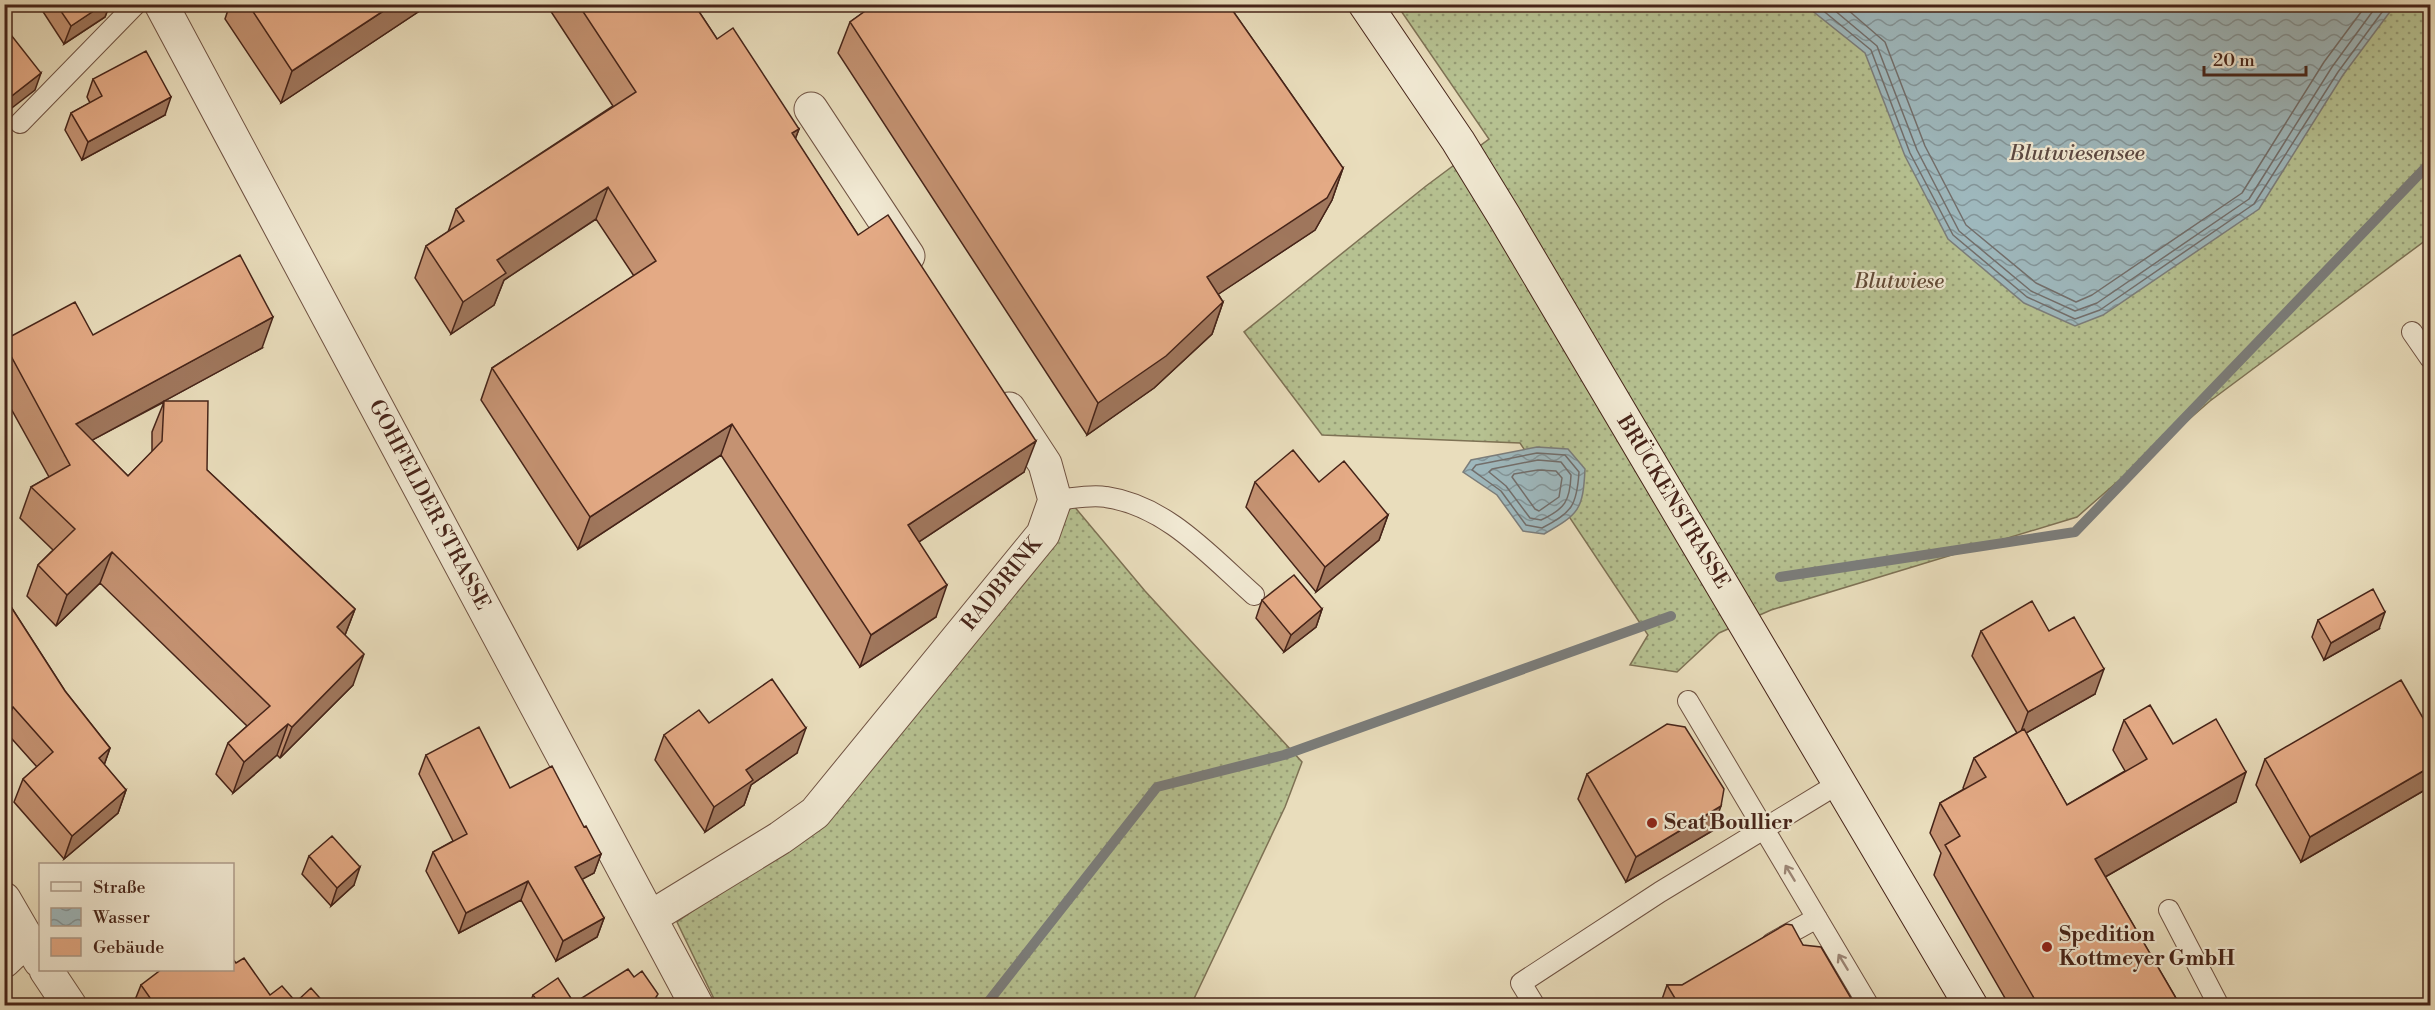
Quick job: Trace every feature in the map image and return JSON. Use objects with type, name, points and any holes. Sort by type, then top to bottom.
[{"type":"street","name":"GOHFELDER STRASSE","points":[[161,4],[697,1005]]},
{"type":"street","name":"BRÜCKENSTRASSE","points":[[1365,4],[1487,188],[1841,782],[1971,1005]]},
{"type":"street","points":[[811,109],[921,276]]},
{"type":"street","points":[[993,385],[1045,464],[1055,500]]},
{"type":"street","name":"RADBRINK","points":[[651,917],[780,838],[815,813],[1043,534],[1055,500]]},
{"type":"street","points":[[4,899],[24,954]]},
{"type":"street","points":[[47,971],[70,1005]]},
{"type":"lane","points":[[20,123],[136,4]]},
{"type":"lane","points":[[2412,332],[2430,358]]},
{"type":"lane","points":[[1055,500],[1103,496],[1132,503],[1167,519],[1254,595]]},
{"type":"lane","points":[[1688,701],[1869,1005]]},
{"type":"lane","points":[[1535,1005],[1521,983],[1841,782]]},
{"type":"lane","points":[[2169,910],[2219,1005]]},
{"type":"lane","points":[[1756,952],[1817,918]]},
{"type":"green space","name":"Blutwiese","points":[[1397,5],[2430,5],[2430,237],[2210,401],[2077,517],[1771,610],[1719,633],[1677,672],[1630,665],[1648,635],[1520,443],[1322,435],[1244,332],[1426,186],[1489,139]]},
{"type":"green space","points":[[1073,505],[1145,591],[1302,762],[1285,807],[1191,1005],[717,1005],[677,922],[825,817],[892,738]]},
{"type":"water","name":"Blutwiesensee","points":[[1805,5],[2395,5],[2343,75],[2259,209],[2103,315],[2075,326],[2024,303],[1948,239],[1905,156],[1865,53]]},
{"type":"water","points":[[1537,447],[1568,449],[1585,469],[1583,494],[1577,509],[1565,521],[1544,534],[1523,531],[1497,495],[1463,472],[1471,460]]},
{"type":"building","points":[[56,4],[104,4],[71,26]]},
{"type":"building","points":[[248,4],[394,4],[292,71]]},
{"type":"building","points":[[578,4],[694,4],[717,39],[733,28],[799,129],[792,133],[858,235],[888,215],[1036,441],[908,525],[947,585],[871,635],[732,424],[590,517],[492,368],[656,261],[608,187],[497,260],[506,273],[463,302],[426,246],[464,221],[456,209],[636,92]]},
{"type":"building","points":[[875,4],[1228,4],[1343,168],[1327,198],[1207,277],[1223,302],[1166,356],[1098,403],[850,22]]},
{"type":"building","points":[[4,26],[41,73],[4,102]]},
{"type":"building","points":[[146,51],[171,97],[88,142],[71,113],[102,96],[93,79]]},
{"type":"building","points":[[240,255],[273,317],[76,424],[128,476],[162,441],[164,401],[208,401],[207,470],[355,609],[337,627],[364,654],[292,727],[288,724],[244,762],[228,743],[270,706],[112,552],[67,595],[38,565],[75,529],[31,487],[70,465],[4,343],[4,340],[75,302],[93,335]]},
{"type":"building","points":[[1293,450],[1319,482],[1344,461],[1388,515],[1325,567],[1255,482]]},
{"type":"building","points":[[1294,575],[1322,609],[1291,635],[1262,600]]},
{"type":"building","points":[[2373,589],[2385,612],[2331,643],[2318,620]]},
{"type":"building","points":[[4,596],[65,691],[110,748],[99,758],[126,790],[72,836],[23,779],[53,752],[13,707],[7,710],[4,706]]},
{"type":"building","points":[[2032,601],[2049,631],[2074,617],[2104,669],[2028,712],[1981,631]]},
{"type":"building","points":[[772,679],[806,728],[746,770],[753,780],[714,807],[664,735],[699,710],[709,723]]},
{"type":"building","points":[[2401,680],[2430,730],[2430,767],[2310,837],[2265,759]]},
{"type":"building","name":"Spedition Kottmeyer GmbH","points":[[2150,705],[2173,744],[2216,719],[2246,772],[2095,859],[2180,1005],[2038,1005],[1945,845],[1960,836],[1940,803],[1986,777],[1974,758],[2024,729],[2067,805],[2147,759],[2124,720]]},
{"type":"building","name":"Seat Boullier","points":[[1667,724],[1685,727],[1724,789],[1721,806],[1636,857],[1587,774]]},
{"type":"building","points":[[479,727],[510,788],[552,766],[601,854],[575,867],[604,918],[563,941],[528,881],[466,913],[433,852],[467,834],[426,755]]},
{"type":"building","points":[[332,836],[360,867],[337,888],[309,856]]},
{"type":"building","points":[[1786,924],[1792,925],[1803,945],[1821,947],[1855,1005],[1679,1005],[1667,985],[1682,985]]},
{"type":"building","points":[[244,958],[270,995],[282,986],[296,1002],[311,988],[326,1005],[155,1005],[141,985],[159,971],[234,971],[234,960],[236,963]]},
{"type":"building","points":[[628,969],[634,977],[642,971],[658,994],[653,1005],[540,1005],[533,995],[558,978],[574,1003]]},
{"type":"waterway","points":[[1780,577],[2075,532],[2430,163]]},
{"type":"waterway","points":[[985,1006],[1157,787],[1284,755],[1671,616]]},
{"type":"place","name":"Seat Boullier","points":[[1652,823]]},
{"type":"place","name":"Spedition Kottmeyer GmbH","points":[[2047,947]]}]
